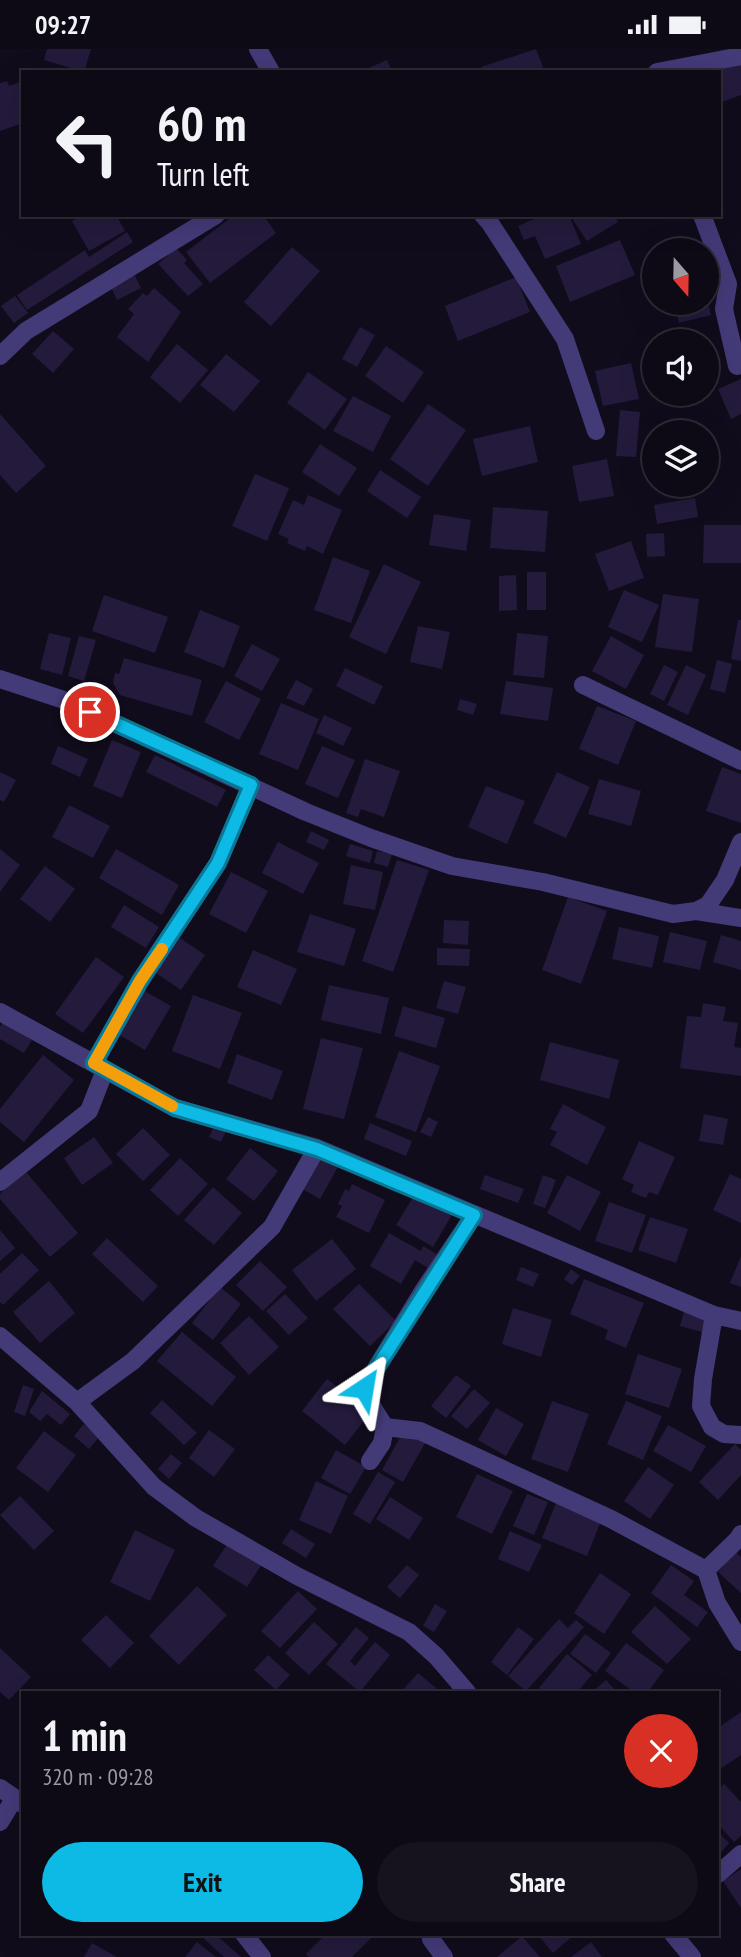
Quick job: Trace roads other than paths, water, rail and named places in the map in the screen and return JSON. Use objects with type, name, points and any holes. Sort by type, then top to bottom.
[{"type":"street","points":[[258,49],[270,70]]},
{"type":"street","points":[[677,70],[708,67],[741,56]]},
{"type":"street","points":[[0,356],[26,331],[213,217]]},
{"type":"street","points":[[485,217],[565,338],[596,431]]},
{"type":"street","points":[[703,217],[735,285],[724,309],[737,366]]},
{"type":"street","points":[[0,679],[67,701],[319,817],[452,866],[543,882],[673,914],[696,911],[741,918]]},
{"type":"street","points":[[583,685],[741,761]]},
{"type":"street","points":[[0,1182],[89,1111],[100,1067],[140,981],[218,863],[251,785]]},
{"type":"street","points":[[696,911],[708,905],[725,880],[741,842]]},
{"type":"street","points":[[0,1012],[175,1108],[317,1149],[713,1315],[741,1321]]},
{"type":"street","points":[[77,1402],[133,1361],[272,1227],[317,1149]]},
{"type":"street","points":[[370,1461],[383,1443],[386,1427],[364,1388],[474,1215]]},
{"type":"street","points":[[713,1315],[701,1406],[712,1427],[723,1434],[741,1435]]},
{"type":"street","points":[[0,1336],[77,1402],[154,1487],[196,1518],[297,1576],[409,1632],[436,1656],[466,1691]]},
{"type":"street","points":[[386,1427],[420,1431],[611,1519],[706,1570],[717,1603],[741,1642]]},
{"type":"street","points":[[706,1570],[741,1534]]},
{"type":"street","points":[[0,1822],[12,1797]]},
{"type":"street","points":[[719,1873],[741,1854]]},
{"type":"street","points":[[246,1936],[262,1957]]},
{"type":"street","points":[[432,1936],[444,1957]]},
{"type":"street","points":[[675,1936],[692,1957]]}]
